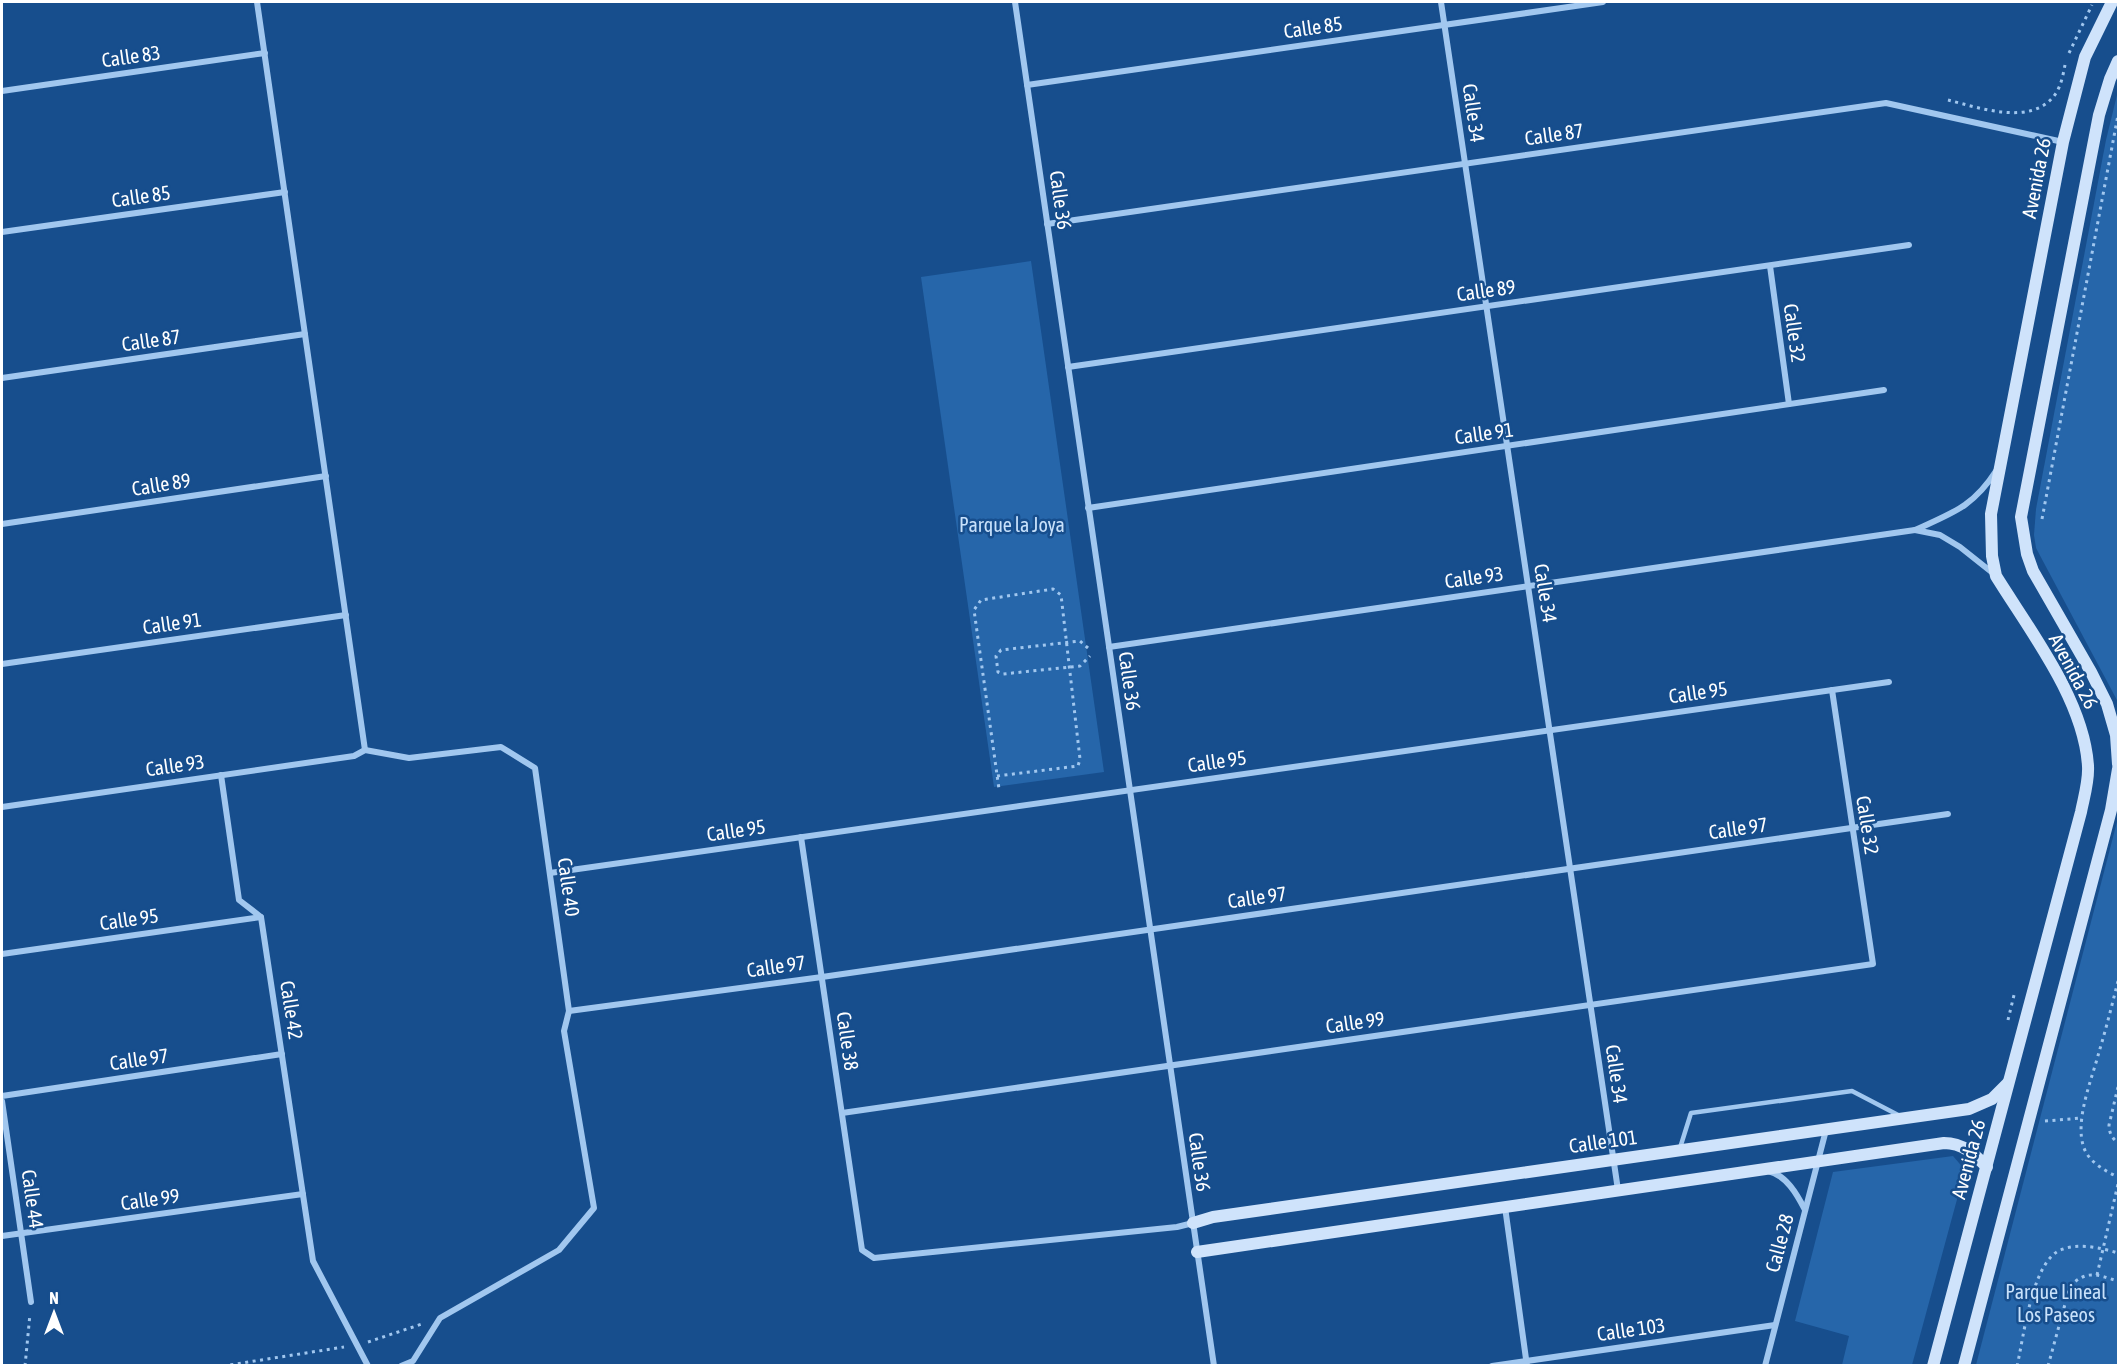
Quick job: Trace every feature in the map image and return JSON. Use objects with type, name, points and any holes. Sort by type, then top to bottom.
[{"type":"street","points":[[258,2],[365,750]]},
{"type":"street","name":"Calle 36","points":[[1015,2],[1214,1365]]},
{"type":"street","name":"Calle 34","points":[[1441,2],[1618,1190]]},
{"type":"street","name":"Calle 85","points":[[1027,85],[1603,2]]},
{"type":"street","name":"Avenida 26","points":[[1933,1365],[2081,812],[2088,768],[2084,734],[2062,684],[1996,576],[1992,556],[1991,514],[2063,142],[2085,57],[2112,2]]},
{"type":"street","name":"Calle 83","points":[[2,91],[265,53]]},
{"type":"street","name":"Avenida 26","points":[[2118,61],[2099,115],[2021,517],[2027,554],[2033,571],[2107,704],[2116,735],[2118,764]]},
{"type":"street","name":"Calle 87","points":[[1047,224],[1886,103],[2063,142]]},
{"type":"street","name":"Calle 85","points":[[2,232],[285,192]]},
{"type":"street","name":"Calle 89","points":[[1068,367],[1910,245]]},
{"type":"street","name":"Calle 32","points":[[1770,266],[1789,404]]},
{"type":"street","name":"Calle 87","points":[[2,378],[305,334]]},
{"type":"street","name":"Calle 91","points":[[1089,508],[1884,390]]},
{"type":"street","name":"Calle 93","points":[[1109,647],[1915,530],[1971,502],[1983,491],[1999,466]]},
{"type":"street","name":"Calle 89","points":[[2,524],[326,476]]},
{"type":"street","name":"Calle 93","points":[[1915,530],[1940,535],[1960,547],[1996,576]]},
{"type":"street","name":"Calle 91","points":[[2,664],[346,615]]},
{"type":"street","name":"Calle 95","points":[[550,873],[1889,682]]},
{"type":"street","name":"Calle 32","points":[[1832,690],[1873,964]]},
{"type":"street","name":"Calle 40","points":[[365,750],[409,758],[501,747],[535,768],[569,1011],[564,1031],[594,1208],[559,1250],[440,1318]]},
{"type":"street","name":"Calle 93","points":[[2,807],[354,756],[365,750]]},
{"type":"street","points":[[1964,1365],[2111,810],[2118,769]]},
{"type":"street","points":[[221,776],[239,900],[261,917]]},
{"type":"street","name":"Calle 97","points":[[569,1011],[822,977],[1948,814]]},
{"type":"street","name":"Calle 38","points":[[801,837],[862,1250],[874,1258],[1177,1227],[1193,1223]]},
{"type":"street","name":"Calle 95","points":[[2,954],[261,917]]},
{"type":"street","name":"Calle 42","points":[[261,917],[313,1261],[368,1365]]},
{"type":"street","name":"Calle 99","points":[[842,1113],[1873,964]]},
{"type":"street","name":"Calle 97","points":[[2,1096],[282,1054]]},
{"type":"street","name":"Calle 101","points":[[1193,1223],[1213,1216],[1969,1109],[1992,1099],[2010,1081]]},
{"type":"street","name":"Calle 44","points":[[2,1101],[31,1302]]},
{"type":"street","name":"Calle 28","points":[[1765,1365],[1826,1130]]},
{"type":"street","points":[[1197,1252],[1952,1143],[1968,1149],[1987,1167]]},
{"type":"street","points":[[1761,1169],[1773,1172],[1785,1180],[1795,1191],[1805,1210]]},
{"type":"street","name":"Calle 99","points":[[2,1236],[303,1194]]},
{"type":"street","points":[[1504,1207],[1527,1363]]},
{"type":"street","points":[[402,1365],[413,1361],[440,1318]]},
{"type":"street","name":"Calle 103","points":[[1492,1365],[1527,1363],[1775,1325]]},
{"type":"lane","points":[[1679,1150],[1691,1113],[1703,1111],[1852,1091],[1905,1118]]},
{"type":"path","points":[[1948,100],[2014,112],[2034,110],[2046,104],[2059,87],[2070,47],[2094,2]]},
{"type":"path","points":[[2042,519],[2118,115]]},
{"type":"path","points":[[997,776],[1078,766],[1080,759],[1061,595],[1053,589],[981,600],[974,610],[997,776],[999,789]]},
{"type":"path","points":[[1089,648],[1080,641],[1001,650],[996,656],[997,669],[1003,674],[1069,667],[1084,664],[1090,656]]},
{"type":"path","points":[[2118,981],[2082,1118],[2081,1133],[2084,1149],[2095,1163],[2118,1177]]},
{"type":"path","points":[[2007,1024],[2014,991]]},
{"type":"path","points":[[2118,1087],[2109,1131],[2118,1143]]},
{"type":"path","points":[[2045,1121],[2082,1118]]},
{"type":"path","points":[[2097,1275],[2118,1184]]},
{"type":"path","points":[[2017,1365],[2034,1294],[2046,1261],[2063,1249],[2077,1247],[2104,1249],[2118,1253]]},
{"type":"path","points":[[2048,1365],[2070,1286],[2088,1274],[2118,1281]]},
{"type":"path","points":[[25,1365],[31,1302]]},
{"type":"path","points":[[223,1365],[357,1345],[440,1318]]},
{"type":"green space","points":[[2118,91],[2118,702],[2036,548],[2034,535],[2036,509],[2106,140]]},
{"type":"green space","name":"Parque la Joya","points":[[1031,261],[1104,772],[994,787],[921,277]]},
{"type":"green space","name":"Parque Lineal Los Paseos","points":[[2118,818],[2118,1365],[1976,1365]]},
{"type":"green space","points":[[1953,1156],[1965,1170],[1912,1365],[1842,1365],[1849,1336],[1795,1321],[1833,1172]]}]
